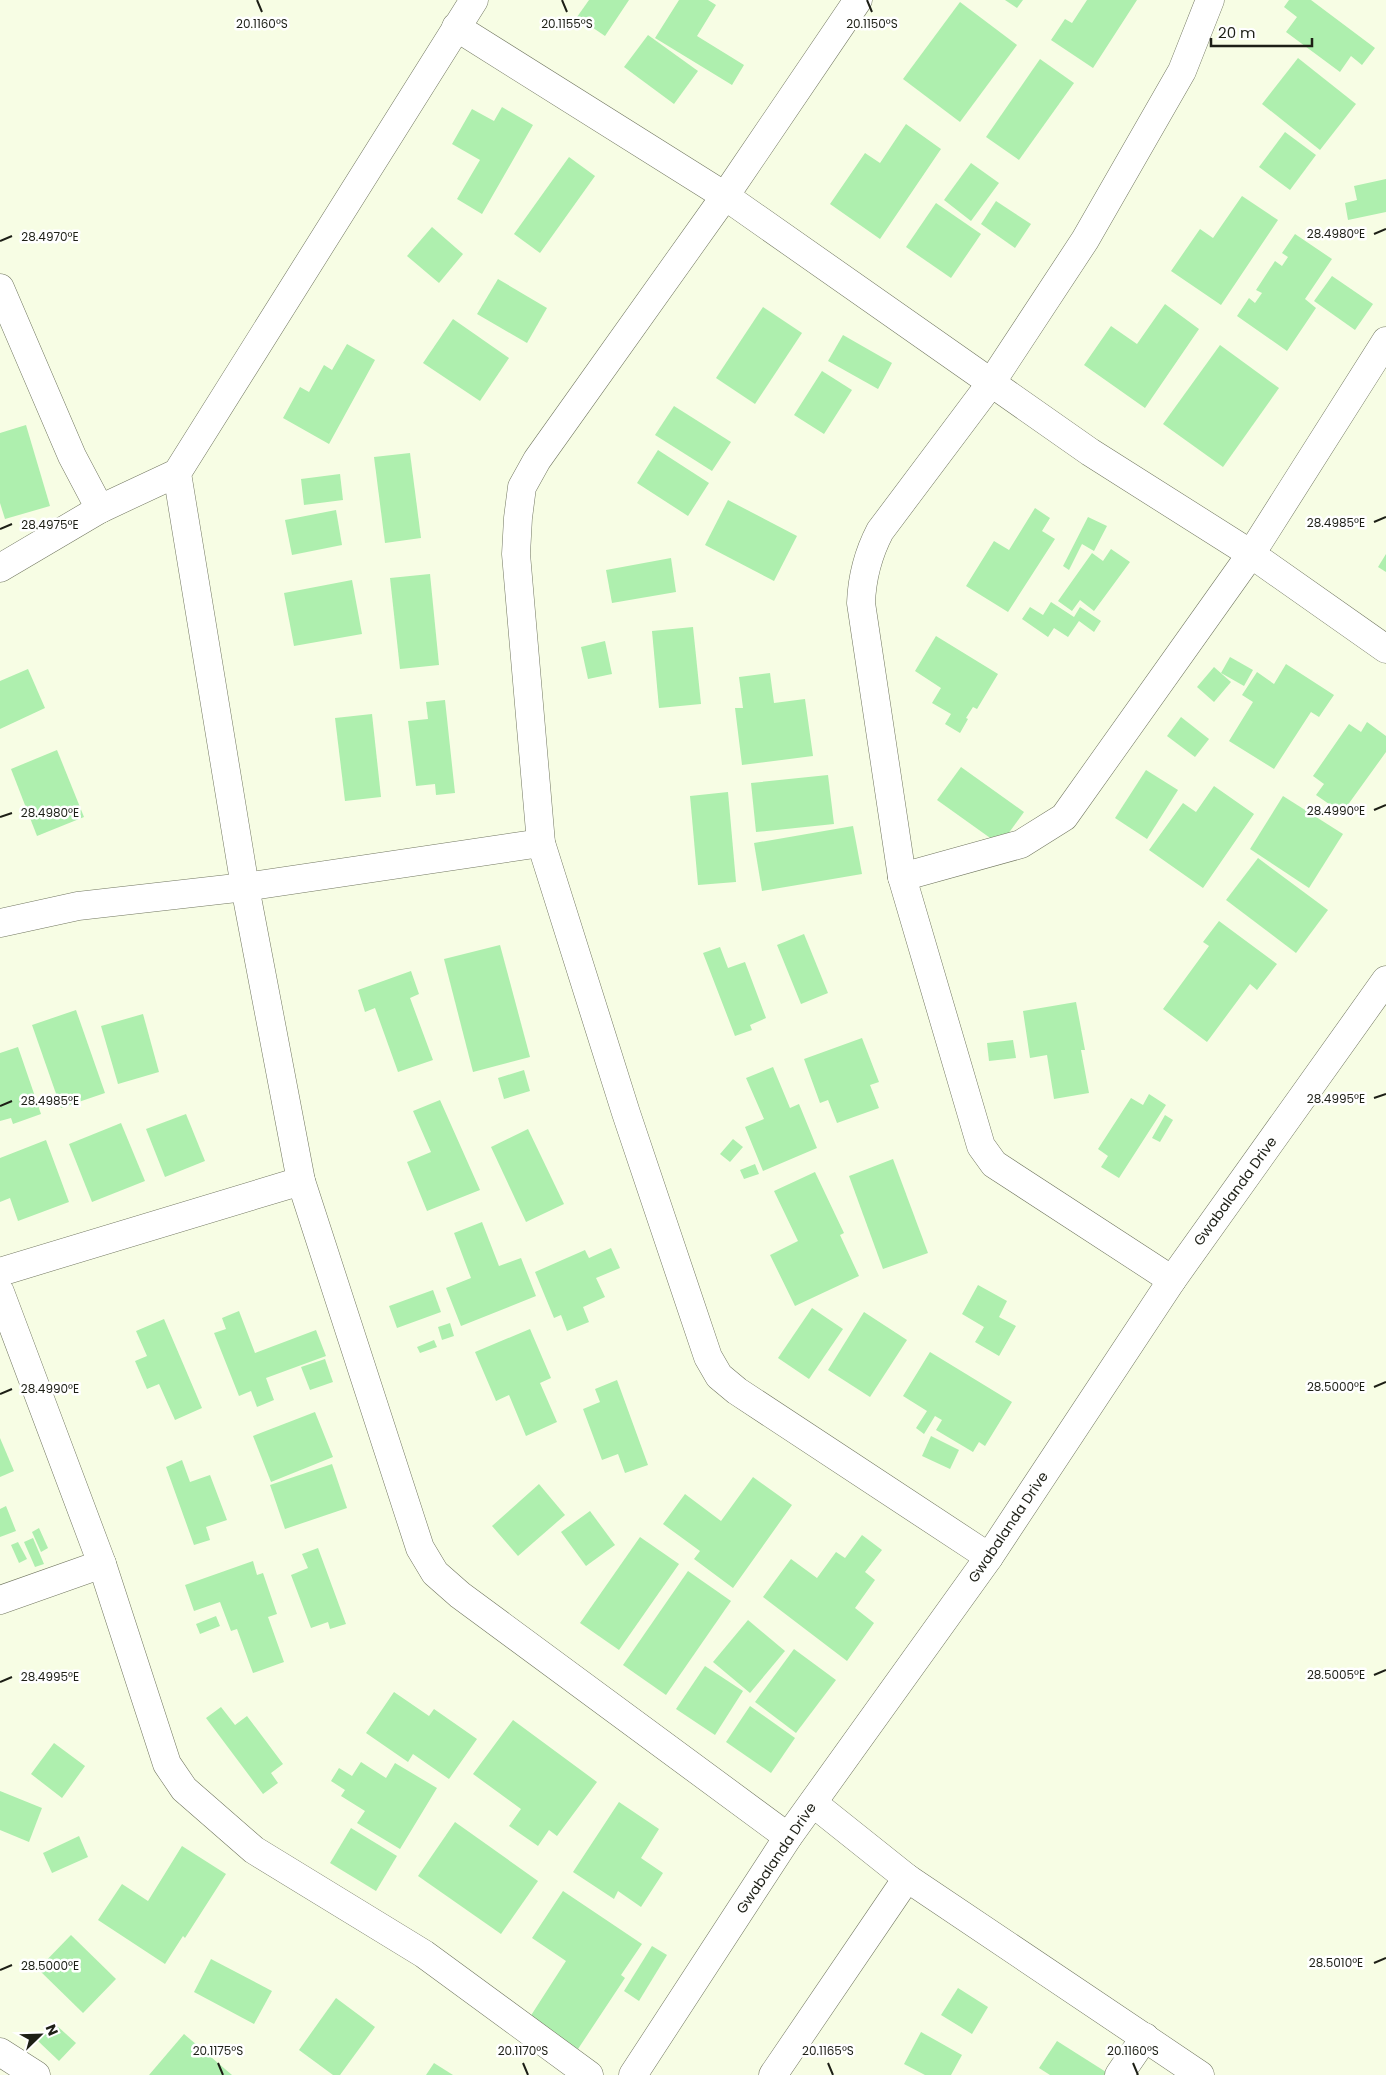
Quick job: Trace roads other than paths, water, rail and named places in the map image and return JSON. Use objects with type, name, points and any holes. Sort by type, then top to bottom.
[{"type":"street","points":[[0,568],[100,509],[177,473],[474,0]]},
{"type":"street","points":[[858,0],[725,196],[537,460],[522,488],[516,554],[540,843],[629,1122],[708,1357],[719,1376],[737,1391],[988,1557]]},
{"type":"street","points":[[1172,1280],[994,1164],[981,1146],[902,877],[861,603],[868,553],[880,530],[991,382],[1085,240],[1182,71],[1210,0]]},
{"type":"street","points":[[456,27],[725,196],[1090,452],[1251,554],[1386,649]]},
{"type":"street","points":[[0,288],[72,456],[100,509]]},
{"type":"street","points":[[902,877],[1021,844],[1064,816],[1251,554],[1386,341]]},
{"type":"street","points":[[177,473],[245,887],[301,1181],[420,1548],[435,1573],[460,1595],[788,1837]]},
{"type":"street","points":[[0,923],[78,906],[245,887],[540,843]]},
{"type":"street","name":"Gwabalanda Drive","points":[[633,2075],[788,1837],[988,1557],[1172,1280],[1386,980]]},
{"type":"street","points":[[0,1272],[301,1181]]},
{"type":"street","points":[[0,1292],[102,1564],[167,1764],[184,1789],[254,1850],[424,1954],[589,2075]]},
{"type":"street","points":[[0,1600],[102,1564]]},
{"type":"street","points":[[813,1803],[907,1878],[1200,2075]]},
{"type":"street","points":[[773,2075],[907,1878]]},
{"type":"street","points":[[1118,2075],[1145,2037]]},
{"type":"street","points":[[0,2052],[36,2075]]}]
